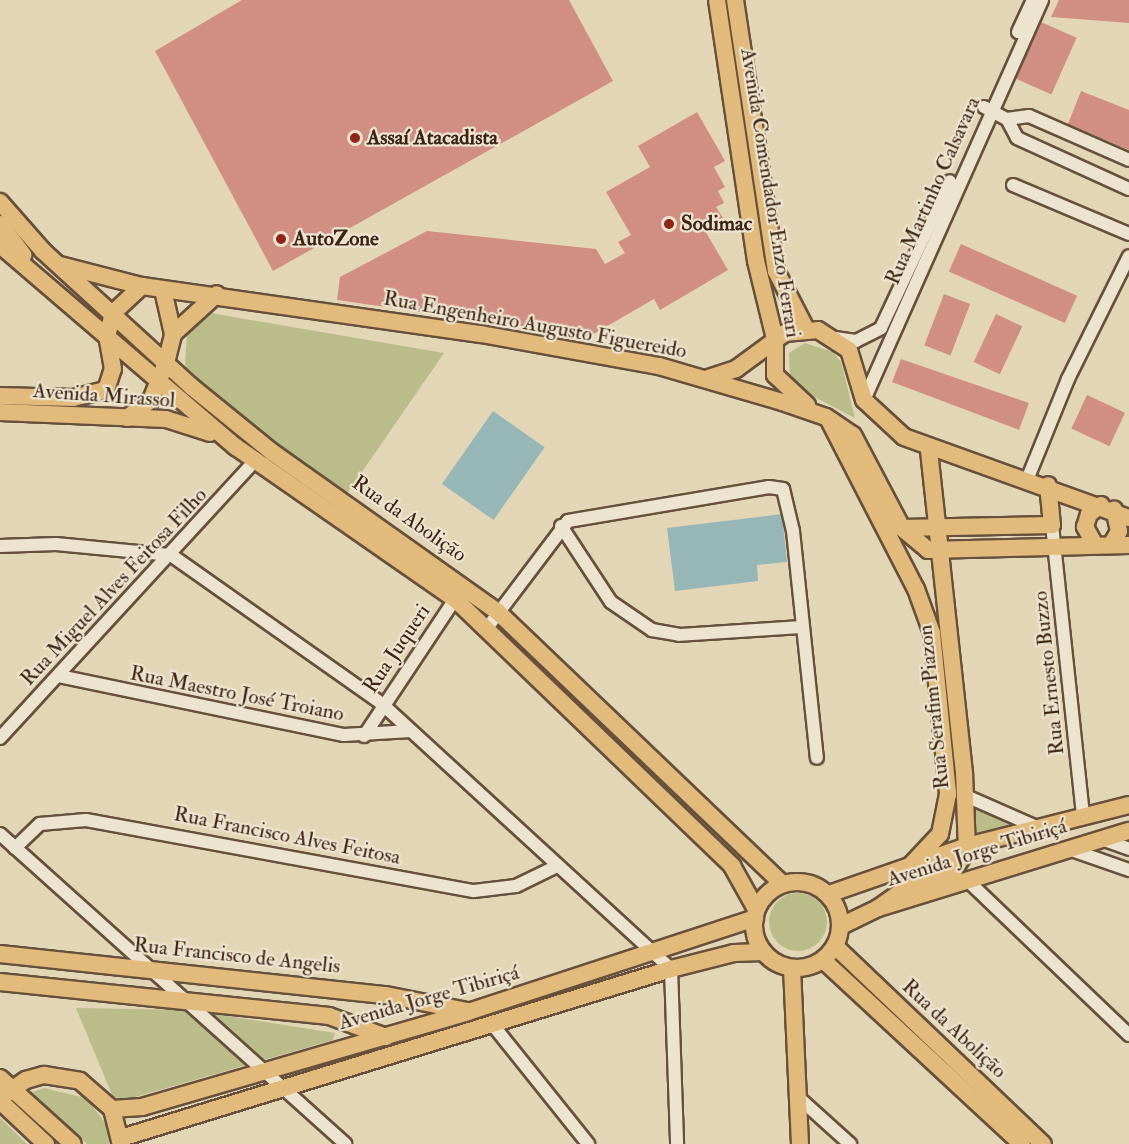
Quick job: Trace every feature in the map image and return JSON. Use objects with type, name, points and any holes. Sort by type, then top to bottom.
[{"type":"main road","name":"Avenida Comendador Enzo Ferrari","points":[[717,0],[756,261],[775,339],[775,375],[783,387],[826,417],[911,579],[932,633],[948,794],[940,834],[907,869]]},
{"type":"main road","name":"Avenida Comendador Enzo Ferrari","points":[[735,0],[776,271],[806,329]]},
{"type":"main road","name":"Rua da Abolição","points":[[0,202],[60,266],[166,363],[272,452],[465,585],[498,612],[783,884]]},
{"type":"main road","points":[[0,224],[86,318]]},
{"type":"main road","name":"Rua da Abolição","points":[[0,245],[236,447],[455,599],[732,866],[755,914]]},
{"type":"main road","name":"Rua Engenheiro Augusto Figuereido","points":[[60,266],[163,290],[217,294],[526,342],[704,379],[826,417],[861,444],[902,528],[919,547],[941,551],[1129,545]]},
{"type":"main road","points":[[113,313],[142,286]]},
{"type":"main road","points":[[126,418],[151,400],[160,383],[166,363],[174,334],[163,290]]},
{"type":"main road","points":[[174,334],[217,294]]},
{"type":"main road","name":"Avenida Mirassol","points":[[0,396],[73,398],[106,390],[113,369],[107,336],[113,313]]},
{"type":"main road","points":[[704,379],[736,369],[775,339],[806,329],[835,338],[855,363],[864,400],[883,423],[929,449],[1048,485],[1129,518]]},
{"type":"main road","name":"Avenida Mirassol","points":[[0,412],[126,418],[194,426],[236,447]]},
{"type":"main road","name":"Rua Serafim Piazon","points":[[929,449],[966,796],[967,846]]},
{"type":"main road","points":[[902,528],[1052,525],[1048,485]]},
{"type":"main road","points":[[1107,508],[1119,531],[1103,545],[1085,527],[1089,514],[1107,508]]},
{"type":"main road","name":"Avenida Jorge Tibiriçá","points":[[829,894],[907,869],[967,846],[1042,829],[1129,805]]},
{"type":"main road","name":"Avenida Jorge Tibiriçá","points":[[841,926],[878,908],[1100,838],[1129,831]]},
{"type":"main road","points":[[878,908],[904,890],[954,870],[967,846]]},
{"type":"main road","points":[[806,882],[829,894],[841,926],[835,946],[823,960],[792,968],[763,952],[755,914],[783,884],[806,882]]},
{"type":"main road","name":"Avenida Jorge Tibiriçá","points":[[112,1109],[142,1107],[468,1012],[653,952],[755,914]]},
{"type":"main road","name":"Rua da Abolição","points":[[835,946],[1043,1144]]},
{"type":"main road","name":"Avenida Jorge Tibiriçá","points":[[3,1092],[44,1075],[62,1076],[96,1091],[112,1109],[121,1141],[282,1084],[492,1024],[671,969],[734,953],[763,952]]},
{"type":"main road","name":"Rua Francisco de Angelis","points":[[0,954],[386,995],[468,1012]]},
{"type":"main road","name":"Rua da Abolição","points":[[823,960],[1022,1144]]},
{"type":"main road","points":[[50,988],[61,961]]},
{"type":"main road","points":[[792,968],[800,1144]]},
{"type":"main road","points":[[0,982],[329,1016],[385,1035],[393,1052]]},
{"type":"main road","points":[[329,1016],[338,1025],[343,1047]]},
{"type":"main road","points":[[3,1092],[46,1144]]},
{"type":"main road","points":[[3,1092],[74,1144]]},
{"type":"street","name":"Rua Martinho Calsavara","points":[[864,400],[1033,0]]},
{"type":"street","name":"Rua Martinho Calsavara","points":[[835,338],[856,341],[881,328],[986,108],[1042,0]]},
{"type":"street","points":[[986,108],[1007,119],[1017,138],[1129,189]]},
{"type":"street","points":[[1007,119],[1029,116],[1129,160]]},
{"type":"street","points":[[1013,185],[1129,234]]},
{"type":"street","points":[[1027,480],[1068,379],[1129,256]]},
{"type":"street","name":"Rua Miguel Alves Feitosa Filho","points":[[0,738],[171,555],[255,461]]},
{"type":"street","points":[[487,628],[561,526],[595,513],[783,489],[789,501],[817,758]]},
{"type":"street","name":"Rua Ernesto Buzzo","points":[[1052,525],[1083,817]]},
{"type":"street","points":[[561,526],[611,602],[652,630],[679,635],[803,627]]},
{"type":"street","points":[[0,546],[56,544],[171,555],[382,704],[671,969],[677,1144]]},
{"type":"street","name":"Rua Juqueri","points":[[364,736],[382,704],[465,585]]},
{"type":"street","name":"Rua Maestro José Troiano","points":[[59,676],[287,726],[364,736],[411,731]]},
{"type":"street","points":[[966,796],[1042,829]]},
{"type":"street","name":"Rua Francisco Alves Feitosa","points":[[15,848],[40,824],[86,820],[474,891],[516,886],[557,866]]},
{"type":"street","points":[[0,834],[152,969],[185,1002],[266,1069],[345,1144]]},
{"type":"street","points":[[1100,838],[1129,849]]},
{"type":"street","points":[[1068,849],[1129,870]]},
{"type":"street","points":[[968,881],[1129,1035]]},
{"type":"street","points":[[492,1024],[588,1144]]},
{"type":"street","points":[[799,1098],[850,1144]]},
{"type":"green space","points":[[206,312],[444,353],[344,498],[194,385],[185,364],[187,334]]},
{"type":"green space","points":[[805,343],[833,352],[841,362],[855,418],[803,391],[790,378],[789,353]]},
{"type":"green space","points":[[967,806],[1018,827],[970,838]]},
{"type":"green space","points":[[792,893],[804,893],[814,897],[823,906],[827,928],[819,943],[804,951],[792,951],[782,947],[773,938],[769,928],[769,916],[773,906],[782,897]]},
{"type":"green space","points":[[76,1008],[189,1010],[335,1033],[333,1040],[128,1099],[113,1097]]},
{"type":"green space","points":[[44,1088],[86,1098],[107,1125],[109,1144],[87,1144],[32,1092]]},
{"type":"green space","points":[[0,1118],[27,1144],[0,1144]]},
{"type":"water","points":[[493,411],[545,447],[494,520],[442,484]]},
{"type":"water","points":[[782,514],[787,562],[757,565],[758,581],[675,591],[667,528]]},
{"type":"building","name":"Assaí Atacadista","points":[[242,0],[569,0],[613,81],[273,271],[155,51]]},
{"type":"building","points":[[1059,0],[1129,0],[1129,23],[1051,17]]},
{"type":"building","points":[[1041,22],[1077,38],[1051,95],[1016,79]]},
{"type":"building","points":[[1081,91],[1129,110],[1129,150],[1068,124]]},
{"type":"building","name":"Sodimac","points":[[697,112],[725,161],[714,167],[725,187],[718,191],[724,203],[716,207],[723,218],[704,229],[728,270],[660,310],[654,299],[590,336],[337,300],[340,277],[427,231],[596,249],[605,264],[625,253],[618,242],[631,235],[606,192],[650,167],[638,146]]},
{"type":"building","points":[[961,244],[1077,296],[1065,323],[949,271]]},
{"type":"building","points":[[944,294],[970,304],[950,355],[924,345]]},
{"type":"building","points":[[996,314],[1022,326],[1000,374],[974,362]]},
{"type":"building","points":[[901,359],[1029,403],[1019,430],[892,382]]},
{"type":"building","points":[[1087,395],[1125,413],[1109,446],[1071,429]]},
{"type":"place","name":"Assaí Atacadista","points":[[355,138]]},
{"type":"place","name":"Sodimac","points":[[669,224]]},
{"type":"place","name":"AutoZone","points":[[281,239]]}]
